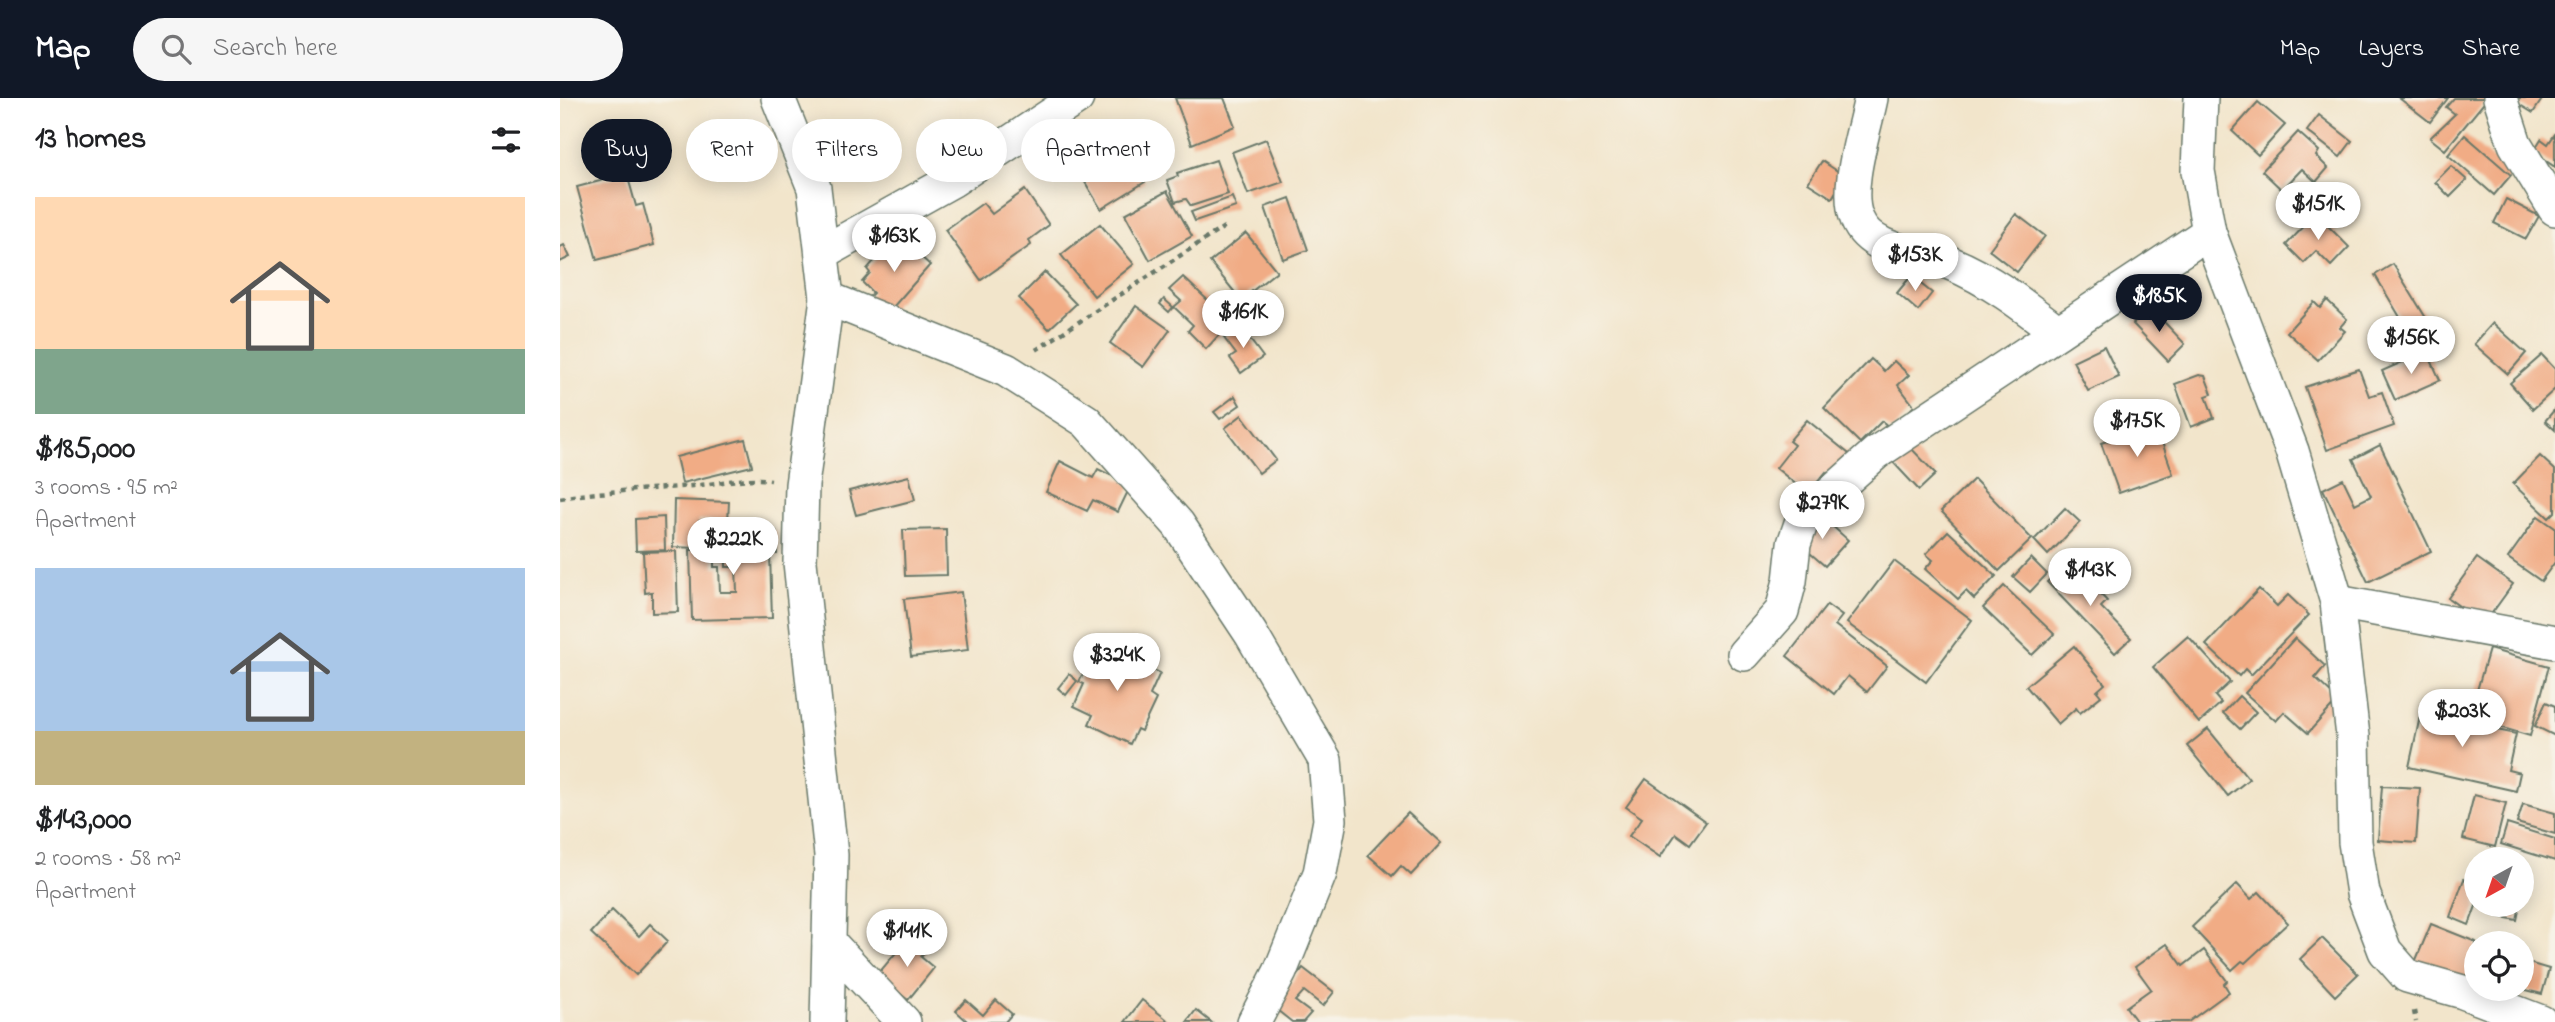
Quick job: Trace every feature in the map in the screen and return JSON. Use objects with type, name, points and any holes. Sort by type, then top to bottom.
[{"type":"street","points":[[778,98],[814,188],[827,298],[802,485],[800,562],[831,855],[827,1022]]},
{"type":"street","points":[[822,253],[953,180],[1077,98]]},
{"type":"street","points":[[1871,98],[1856,171],[1854,198],[1856,218],[1866,233],[1893,249],[1949,263],[1999,286],[2058,332]]},
{"type":"street","points":[[2201,98],[2198,171],[2208,232],[2292,451],[2337,602],[2353,736],[2355,842],[2363,892],[2385,951],[2407,976],[2463,992],[2541,1022]]},
{"type":"street","points":[[2500,98],[2515,144],[2555,209]]},
{"type":"street","points":[[1744,654],[1782,611],[1790,581],[1794,544],[1803,517],[1876,453],[2208,232]]},
{"type":"street","points":[[827,298],[1006,370],[1086,421],[1178,524],[1251,634],[1325,760],[1330,820],[1320,873],[1280,972],[1254,1022]]},
{"type":"street","points":[[2337,602],[2555,642]]},
{"type":"street","points":[[829,942],[904,1022]]},
{"type":"path","points":[[1006,370],[1227,225]]},
{"type":"path","points":[[560,498],[607,490],[700,485],[749,477],[802,485]]},
{"type":"building","points":[[1175,98],[1224,98],[1235,126],[1192,144]]},
{"type":"building","points":[[2399,98],[2448,98],[2430,122]]},
{"type":"building","points":[[2454,98],[2488,98],[2445,150],[2430,138],[2455,114],[2446,107]]},
{"type":"building","points":[[2509,98],[2543,98],[2533,113]]},
{"type":"building","points":[[2258,102],[2285,125],[2258,155],[2232,131]]},
{"type":"building","points":[[2319,115],[2352,141],[2340,157],[2307,131]]},
{"type":"building","points":[[2298,132],[2319,151],[2316,156],[2328,168],[2316,182],[2302,169],[2282,190],[2262,171]]},
{"type":"building","points":[[2555,134],[2555,167],[2533,152],[2541,139],[2548,144]]},
{"type":"building","points":[[2465,135],[2511,175],[2494,195],[2448,155]]},
{"type":"building","points":[[1266,139],[1283,182],[1248,194],[1232,152]]},
{"type":"building","points":[[1216,160],[1228,194],[1191,206],[1186,199],[1175,202],[1168,182],[1175,182],[1177,173]]},
{"type":"building","points":[[1822,161],[1845,176],[1832,198],[1808,183]]},
{"type":"building","points":[[2451,166],[2467,180],[2450,197],[2435,182]]},
{"type":"building","points":[[596,182],[629,182],[636,206],[643,204],[654,245],[597,260],[577,187]]},
{"type":"building","points":[[1085,182],[1145,182],[1101,209]]},
{"type":"building","points":[[1025,190],[1049,225],[1029,240],[1031,245],[981,280],[945,230],[983,203],[992,214]]},
{"type":"building","points":[[1167,191],[1192,236],[1150,260],[1125,214]]},
{"type":"building","points":[[1232,197],[1236,207],[1195,221],[1191,212]]},
{"type":"building","points":[[1290,198],[1308,250],[1283,259],[1265,207]]},
{"type":"building","points":[[2506,199],[2539,216],[2526,239],[2494,223]]},
{"type":"building","points":[[2016,214],[2045,236],[2017,272],[1989,250]]},
{"type":"building","points":[[2316,214],[2349,247],[2331,266],[2316,251],[2304,263],[2286,245]]},
{"type":"building","points":[[1100,224],[1134,264],[1094,296],[1061,255]]},
{"type":"building","points":[[1246,233],[1277,271],[1241,300],[1210,262]]},
{"type":"building","points":[[897,235],[930,265],[886,315],[867,299],[873,293],[862,282],[870,273],[867,269]]},
{"type":"building","points":[[564,245],[570,257],[560,262],[560,247]]},
{"type":"building","points":[[2393,264],[2426,318],[2407,329],[2375,275]]},
{"type":"building","points":[[1045,272],[1076,304],[1049,329],[1019,298]]},
{"type":"building","points":[[1911,276],[1932,293],[1918,311],[1897,293]]},
{"type":"building","points":[[1183,277],[1231,322],[1206,349],[1188,331],[1193,325],[1174,307],[1181,301],[1169,290]]},
{"type":"building","points":[[1164,299],[1173,307],[1169,312],[1160,304]]},
{"type":"building","points":[[2327,300],[2347,319],[2340,327],[2345,331],[2318,360],[2287,332],[2314,302],[2320,308]]},
{"type":"building","points":[[1136,306],[1170,330],[1143,367],[1110,343]]},
{"type":"building","points":[[2150,307],[2185,344],[2168,361],[2133,324]]},
{"type":"building","points":[[2493,323],[2526,353],[2508,374],[2474,344]]},
{"type":"building","points":[[1240,326],[1263,357],[1241,373],[1230,358],[1236,354],[1224,338]]},
{"type":"building","points":[[2104,346],[2119,377],[2088,391],[2073,361]]},
{"type":"building","points":[[2427,351],[2440,380],[2395,400],[2382,371]]},
{"type":"building","points":[[2542,355],[2555,369],[2555,389],[2533,409],[2510,383]]},
{"type":"building","points":[[1871,359],[1884,371],[1894,361],[1909,375],[1898,385],[1914,406],[1892,430],[1882,421],[1860,443],[1824,408]]},
{"type":"building","points":[[2359,369],[2369,396],[2382,392],[2394,426],[2327,450],[2305,387]]},
{"type":"building","points":[[2199,375],[2205,376],[2212,394],[2206,396],[2214,418],[2191,427],[2175,384]]},
{"type":"building","points":[[1235,396],[1240,405],[1220,419],[1214,412]]},
{"type":"building","points":[[2555,409],[2555,430],[2545,421]]},
{"type":"building","points":[[1242,415],[1276,460],[1259,473],[1225,428]]},
{"type":"building","points":[[1807,420],[1854,458],[1836,480],[1826,472],[1808,494],[1776,468],[1794,445],[1789,441]]},
{"type":"building","points":[[2156,425],[2173,474],[2119,493],[2101,443]]},
{"type":"building","points":[[745,439],[752,466],[682,483],[676,457]]},
{"type":"building","points":[[1907,444],[1936,474],[1919,490],[1891,460]]},
{"type":"building","points":[[2380,445],[2431,551],[2368,582],[2323,489],[2343,479],[2355,504],[2371,496],[2353,459]]},
{"type":"building","points":[[2540,456],[2555,470],[2555,512],[2549,518],[2513,484]]},
{"type":"building","points":[[1060,461],[1093,478],[1098,469],[1131,485],[1118,512],[1093,500],[1087,511],[1046,492]]},
{"type":"building","points":[[909,476],[915,500],[856,515],[849,491]]},
{"type":"building","points":[[1974,479],[2032,539],[1999,571],[1941,511]]},
{"type":"building","points":[[674,500],[729,502],[728,521],[699,520],[698,548],[673,547]]},
{"type":"building","points":[[2065,508],[2080,522],[2048,555],[2034,540]]},
{"type":"building","points":[[1820,515],[1848,540],[1825,566],[1796,541]]},
{"type":"building","points":[[2538,516],[2555,528],[2555,562],[2541,581],[2508,558]]},
{"type":"building","points":[[664,517],[665,550],[636,551],[635,519]]},
{"type":"building","points":[[946,529],[947,575],[905,576],[903,530]]},
{"type":"building","points":[[733,531],[733,540],[758,540],[758,532],[776,531],[777,554],[770,554],[772,618],[692,620],[690,550],[707,550],[706,532]],"holes":[[[714,555],[726,555],[726,567],[736,567],[737,592],[720,592],[719,567],[714,567]]]},
{"type":"building","points":[[1948,531],[1996,576],[1974,599],[1966,591],[1958,599],[1925,569],[1933,560],[1926,554]]},
{"type":"building","points":[[676,551],[678,612],[652,613],[652,592],[645,593],[643,552]]},
{"type":"building","points":[[2031,558],[2047,574],[2030,592],[2013,577]]},
{"type":"building","points":[[2477,558],[2513,584],[2484,624],[2448,598]]},
{"type":"building","points":[[1894,561],[1972,620],[1926,682],[1847,623]]},
{"type":"building","points":[[2062,567],[2080,586],[2087,580],[2107,601],[2101,607],[2131,638],[2115,653],[2047,582]]},
{"type":"building","points":[[2004,586],[2054,634],[2032,655],[1983,608]]},
{"type":"building","points":[[2259,589],[2277,606],[2288,595],[2309,615],[2251,675],[2245,669],[2239,676],[2206,645]]},
{"type":"building","points":[[961,592],[968,650],[911,657],[904,599]]},
{"type":"building","points":[[1827,605],[1842,616],[1835,625],[1887,666],[1867,692],[1848,676],[1834,694],[1787,656]]},
{"type":"building","points":[[2188,636],[2230,682],[2215,696],[2221,703],[2199,723],[2153,667]]},
{"type":"building","points":[[2295,638],[2325,666],[2315,678],[2338,700],[2308,733],[2284,712],[2276,721],[2245,693]]},
{"type":"building","points":[[1098,644],[1160,673],[1150,695],[1156,699],[1141,731],[1137,729],[1130,744],[1089,724],[1093,715],[1074,706],[1084,684],[1079,682]]},
{"type":"building","points":[[2074,646],[2105,684],[2097,691],[2101,696],[2080,713],[2076,708],[2058,724],[2026,686]]},
{"type":"building","points":[[2489,649],[2549,666],[2530,736],[2469,718]]},
{"type":"building","points":[[1069,674],[1077,681],[1066,695],[1058,688]]},
{"type":"building","points":[[2239,696],[2256,712],[2240,729],[2223,713]]},
{"type":"building","points":[[2424,698],[2454,705],[2450,720],[2516,734],[2508,770],[2520,773],[2516,791],[2409,767]]},
{"type":"building","points":[[2546,702],[2555,706],[2555,736],[2535,726]]},
{"type":"building","points":[[2208,729],[2249,779],[2228,796],[2187,746]]},
{"type":"building","points":[[1646,779],[1706,822],[1690,844],[1676,834],[1660,857],[1629,836],[1642,818],[1626,807]]},
{"type":"building","points":[[2382,786],[2420,788],[2416,843],[2378,840]]},
{"type":"building","points":[[2474,795],[2506,803],[2495,847],[2463,839]]},
{"type":"building","points":[[2523,804],[2555,813],[2555,834],[2517,823]]},
{"type":"building","points":[[1408,813],[1441,843],[1411,875],[1401,866],[1392,876],[1368,855]]},
{"type":"building","points":[[2507,824],[2555,839],[2555,861],[2534,854],[2534,847],[2511,847],[2501,844]]},
{"type":"building","points":[[2464,879],[2464,917],[2472,917],[2469,925],[2450,917]]},
{"type":"building","points":[[2237,884],[2251,899],[2259,892],[2288,923],[2245,963],[2242,961],[2232,970],[2192,927]]},
{"type":"building","points":[[612,910],[639,936],[650,924],[668,941],[636,975],[591,933]]},
{"type":"building","points":[[2431,924],[2464,937],[2464,985],[2413,967]]},
{"type":"building","points":[[910,936],[927,950],[921,957],[934,968],[908,1000],[877,975]]},
{"type":"building","points":[[2322,938],[2358,974],[2335,996],[2300,959]]},
{"type":"building","points":[[2167,944],[2183,966],[2204,950],[2227,981],[2224,984],[2229,992],[2188,1022],[2137,1022],[2126,1007],[2151,989],[2135,967]]},
{"type":"building","points":[[2534,965],[2549,969],[2542,994],[2534,992]]},
{"type":"building","points":[[1303,968],[1334,992],[1323,1006],[1304,991],[1295,1001],[1311,1013],[1303,1022],[1292,1022],[1272,1006]]},
{"type":"building","points":[[966,1000],[983,1015],[996,1000],[1012,1014],[1005,1022],[968,1022],[956,1011]]},
{"type":"building","points":[[1142,1000],[1170,1022],[1125,1022]]},
{"type":"building","points":[[1196,1010],[1211,1022],[1187,1022]]}]
